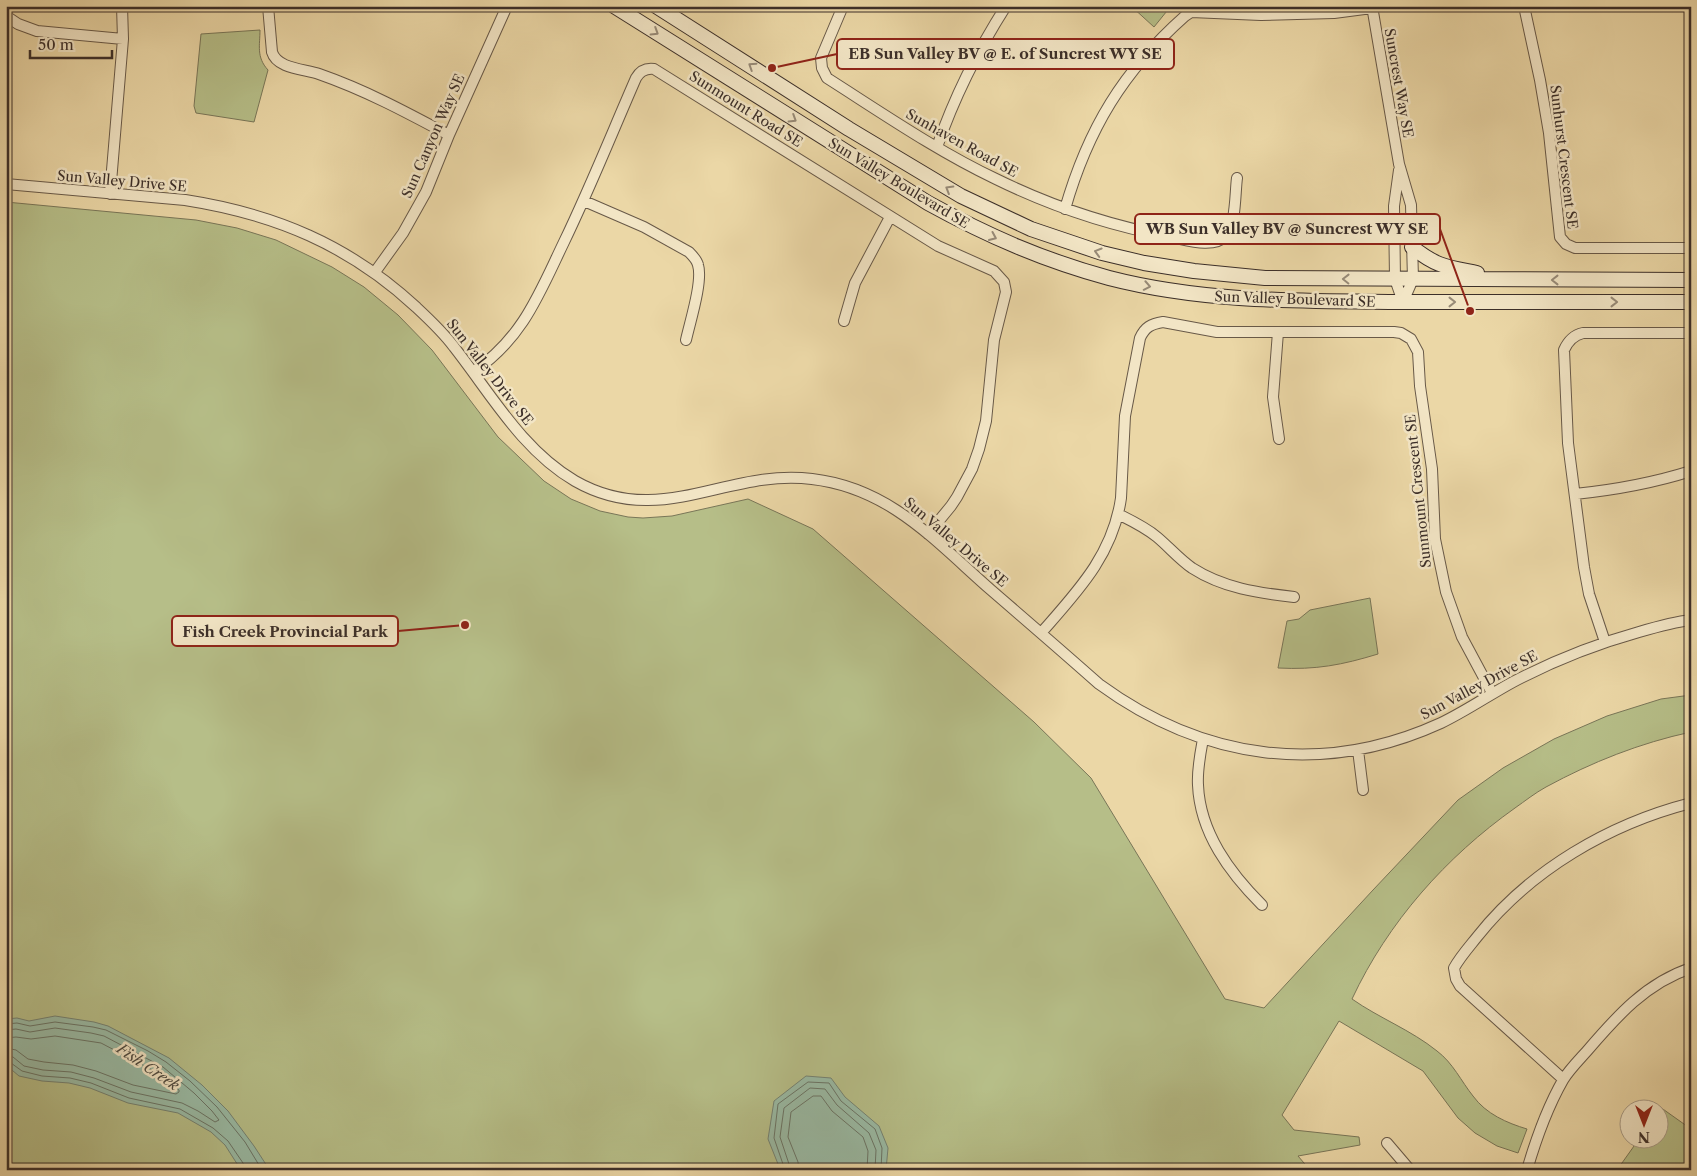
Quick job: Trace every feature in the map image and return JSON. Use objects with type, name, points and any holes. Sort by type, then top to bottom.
[{"type":"main road","name":"Sun Valley Boulevard SE","points":[[614,6],[910,193],[983,232],[1033,254],[1110,278],[1199,295],[1270,300],[1691,302]]},
{"type":"main road","name":"Sun Valley Boulevard SE","points":[[656,6],[914,169],[961,196],[1031,229],[1102,253],[1144,263],[1194,271],[1265,278],[1691,280]]},
{"type":"main road","points":[[1412,247],[1426,258],[1444,267],[1512,280]]},
{"type":"street","points":[[110,194],[123,39],[122,6]]},
{"type":"street","points":[[268,6],[272,52],[281,64],[344,83],[386,101],[449,135]]},
{"type":"street","name":"Sun Canyon Way SE","points":[[375,272],[403,233],[426,192],[449,135],[507,6]]},
{"type":"street","name":"Sunhaven Road SE","points":[[843,6],[821,58],[820,63],[827,78],[937,147],[995,179],[1065,209],[1103,221],[1158,235],[1207,243],[1224,238],[1231,228],[1237,178]]},
{"type":"street","points":[[937,147],[954,100],[969,68],[1006,6]]},
{"type":"street","name":"Sunhurst Crescent SE","points":[[1524,6],[1548,124],[1560,237],[1562,241],[1574,248],[1691,248]]},
{"type":"street","points":[[1065,209],[1083,153],[1104,112],[1140,61],[1191,12],[1261,16],[1334,13],[1372,7]]},
{"type":"street","name":"Suncrest Way SE","points":[[1372,7],[1400,164],[1411,205],[1413,279],[1403,302]]},
{"type":"street","points":[[6,16],[18,24],[37,31],[123,39]]},
{"type":"street","name":"Sunmount Road SE","points":[[473,372],[490,360],[504,346],[527,317],[584,200],[636,78],[641,71],[650,68],[658,70],[938,246],[994,271],[1006,286],[994,340],[986,421],[979,449],[972,469],[957,497],[928,534]]},
{"type":"street","name":"Suncrest Way SE","points":[[1400,164],[1394,206],[1395,279],[1403,302]]},
{"type":"street","name":"Sun Valley Drive SE","points":[[6,184],[185,200],[231,208],[254,214],[318,239],[375,272],[437,326],[500,410],[538,451],[576,481],[603,493],[632,500],[662,500],[682,497],[774,478],[810,478],[846,486],[874,497],[906,516],[928,534],[1099,684],[1122,701],[1159,721],[1203,739],[1241,749],[1273,753],[1319,754],[1358,750],[1403,738],[1442,722],[1539,668],[1605,642],[1649,629],[1691,620]]},
{"type":"street","points":[[584,200],[644,227],[689,252],[695,258],[700,278],[686,340]]},
{"type":"street","points":[[844,321],[855,283],[890,217]]},
{"type":"street","name":"Sunmount Crescent SE","points":[[1041,633],[1091,573],[1104,552],[1118,514],[1122,484],[1122,436],[1140,338],[1143,331],[1154,323],[1163,322],[1217,332],[1394,332],[1407,336],[1413,341],[1418,352],[1420,386],[1431,460],[1433,516],[1440,567],[1446,592],[1462,637],[1492,693]]},
{"type":"street","points":[[1278,332],[1273,397],[1279,440]]},
{"type":"street","points":[[1605,642],[1589,594],[1584,568],[1567,427],[1564,350],[1570,340],[1583,333],[1691,333]]},
{"type":"street","points":[[1575,494],[1620,489],[1658,481],[1691,471]]},
{"type":"street","points":[[1118,514],[1146,529],[1191,567],[1218,582],[1258,593],[1294,598]]},
{"type":"street","points":[[1203,739],[1198,787],[1204,820],[1228,866],[1243,886],[1262,905]]},
{"type":"street","points":[[1358,750],[1363,790]]},
{"type":"street","points":[[1563,1079],[1460,986],[1456,979],[1454,968],[1493,917],[1530,883],[1566,857],[1616,830],[1664,810],[1691,803]]},
{"type":"street","points":[[1527,1170],[1535,1143],[1563,1079],[1616,1016],[1641,995],[1675,974],[1691,968]]},
{"type":"street","points":[[1387,1143],[1410,1170]]},
{"type":"green space","points":[[1131,6],[1171,6],[1154,27]]},
{"type":"green space","points":[[260,30],[260,56],[268,70],[254,122],[196,113],[194,106],[201,34]]},
{"type":"green space","points":[[6,202],[196,220],[237,228],[276,240],[332,267],[364,287],[398,315],[432,350],[498,437],[544,481],[571,499],[600,511],[643,518],[672,516],[748,499],[813,529],[1034,722],[1091,778],[1225,999],[1264,1008],[1458,800],[1503,768],[1554,739],[1607,716],[1661,699],[1691,695],[1691,732],[1635,748],[1563,778],[1530,797],[1465,848],[1421,893],[1401,918],[1383,944],[1352,999],[1406,1030],[1443,1056],[1484,1108],[1505,1121],[1527,1129],[1518,1153],[1497,1146],[1475,1133],[1458,1118],[1423,1071],[1339,1021],[1282,1115],[1294,1130],[1359,1137],[1360,1145],[1298,1156],[1310,1170],[6,1170]]},
{"type":"green space","points":[[1370,598],[1378,654],[1329,666],[1278,668],[1287,621],[1299,619],[1310,610]]},
{"type":"green space","points":[[1670,1114],[1691,1129],[1691,1154],[1682,1170],[1617,1170],[1633,1148],[1670,1148]]},
{"type":"water","name":"Fish Creek","points":[[55,1016],[108,1026],[169,1058],[202,1085],[228,1111],[254,1146],[268,1170],[241,1170],[225,1145],[211,1132],[178,1113],[128,1103],[90,1088],[69,1083],[42,1081],[19,1076],[6,1065],[6,1019],[17,1018],[29,1021]]},
{"type":"water","points":[[806,1076],[831,1078],[845,1097],[879,1126],[888,1148],[886,1170],[780,1169],[768,1139],[774,1101]]},
{"type":"place","name":"EB Sun Valley BV @ E. of Suncrest WY SE","points":[[772,68]]},
{"type":"place","name":"WB Sun Valley BV @ Suncrest WY SE","points":[[1470,311]]},
{"type":"place","name":"Fish Creek Provincial Park","points":[[465,625]]}]
